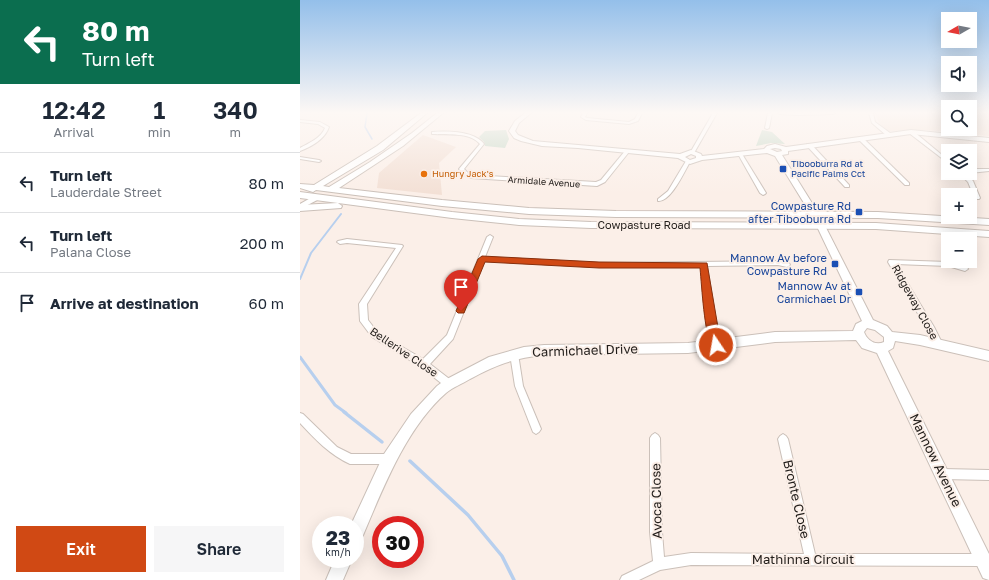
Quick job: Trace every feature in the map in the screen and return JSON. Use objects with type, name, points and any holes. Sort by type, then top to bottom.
[{"type":"main road","points":[[300,195],[332,178],[380,148],[390,140]]},
{"type":"main road","points":[[317,198],[367,168],[407,140]]},
{"type":"main road","points":[[357,192],[354,185],[367,168]]},
{"type":"main road","points":[[300,181],[332,178]]},
{"type":"main road","name":"Cowpasture Road","points":[[300,186],[442,203],[529,211],[616,214],[890,216],[989,222]]},
{"type":"main road","name":"Cowpasture Road","points":[[300,195],[491,220],[591,226],[822,226],[934,229],[989,234]]},
{"type":"main road","points":[[300,208],[377,205]]},
{"type":"street","points":[[300,150],[316,140]]},
{"type":"street","name":"Armidale Avenue","points":[[479,140],[482,144],[479,149],[461,169],[466,174],[597,184],[603,181],[626,152]]},
{"type":"street","points":[[522,140],[626,152],[681,156],[685,153],[692,153],[699,155],[699,158]]},
{"type":"street","points":[[692,153],[699,140]]},
{"type":"street","points":[[768,151],[768,148],[772,146],[780,146],[785,149],[852,140]]},
{"type":"street","points":[[862,140],[907,184]]},
{"type":"street","points":[[921,140],[941,156]]},
{"type":"street","points":[[809,145],[847,186]]},
{"type":"street","points":[[681,156],[682,160],[688,162],[695,161],[699,158],[768,151],[778,155],[784,154],[786,151],[785,149]]},
{"type":"street","points":[[740,154],[763,193]]},
{"type":"street","points":[[778,155],[799,184],[822,226],[869,324]]},
{"type":"street","points":[[300,158],[319,161]]},
{"type":"street","points":[[660,200],[670,192],[688,162]]},
{"type":"street","points":[[977,171],[989,170]]},
{"type":"street","points":[[300,208],[317,198]]},
{"type":"street","points":[[424,364],[450,337],[490,237]]},
{"type":"street","name":"Bellerive Close","points":[[340,242],[347,241],[400,246],[363,304],[364,321],[375,335],[424,364],[449,384]]},
{"type":"street","points":[[482,259],[599,265],[778,263],[787,265]]},
{"type":"street","name":"Ridgeway Close","points":[[938,344],[931,329],[892,262],[948,264],[965,269]]},
{"type":"street","points":[[704,265],[712,329],[716,345]]},
{"type":"street","points":[[889,336],[889,345],[881,349],[868,345],[859,335],[858,329],[869,324],[881,328],[889,336],[938,344],[989,356]]},
{"type":"street","name":"Carmichael Drive","points":[[363,516],[389,459],[416,418],[441,390],[483,365],[514,354],[544,350],[683,348],[787,336],[859,335]]},
{"type":"street","name":"Mannow Avenue","points":[[881,349],[943,474],[986,566]]},
{"type":"street","points":[[514,354],[520,386],[536,429]]},
{"type":"street","points":[[302,421],[334,450],[350,459],[389,459]]},
{"type":"street","name":"Avoca Close","points":[[655,438],[656,532],[659,564]]},
{"type":"street","name":"Bronte Close","points":[[783,439],[811,559]]},
{"type":"street","points":[[943,474],[989,475]]},
{"type":"street","name":"Mathinna Circuit","points":[[626,580],[659,564],[674,560],[708,558],[811,559],[986,566]]},
{"type":"street","points":[[334,580],[340,568]]},
{"type":"shaded area","points":[[417,140],[437,140],[456,147],[439,163],[442,195],[377,188],[379,173]]},
{"type":"green space","points":[[482,140],[509,140],[505,148],[485,146]]},
{"type":"green space","points":[[758,140],[781,140],[785,144],[771,143],[756,146]]},
{"type":"waterway","points":[[300,279],[311,253],[341,214]]},
{"type":"waterway","points":[[300,357],[335,405],[346,413]]},
{"type":"waterway","points":[[344,412],[382,442]]},
{"type":"waterway","points":[[410,461],[468,515],[502,556],[514,580]]},
{"type":"place","name":"Tibooburra Rd at Pacific Palms Cct","points":[[783,169]]},
{"type":"place","name":"Hungry Jack's","points":[[424,174]]},
{"type":"place","name":"Cowpasture Rd after Tibooburra Rd","points":[[859,212]]},
{"type":"place","name":"Mannow Av before Cowpasture Rd","points":[[835,264]]},
{"type":"place","name":"Mannow Av at Carmichael Dr","points":[[859,292]]},
{"type":"route","points":[[461,311],[482,259],[599,265],[704,265],[712,329],[716,345]]}]
